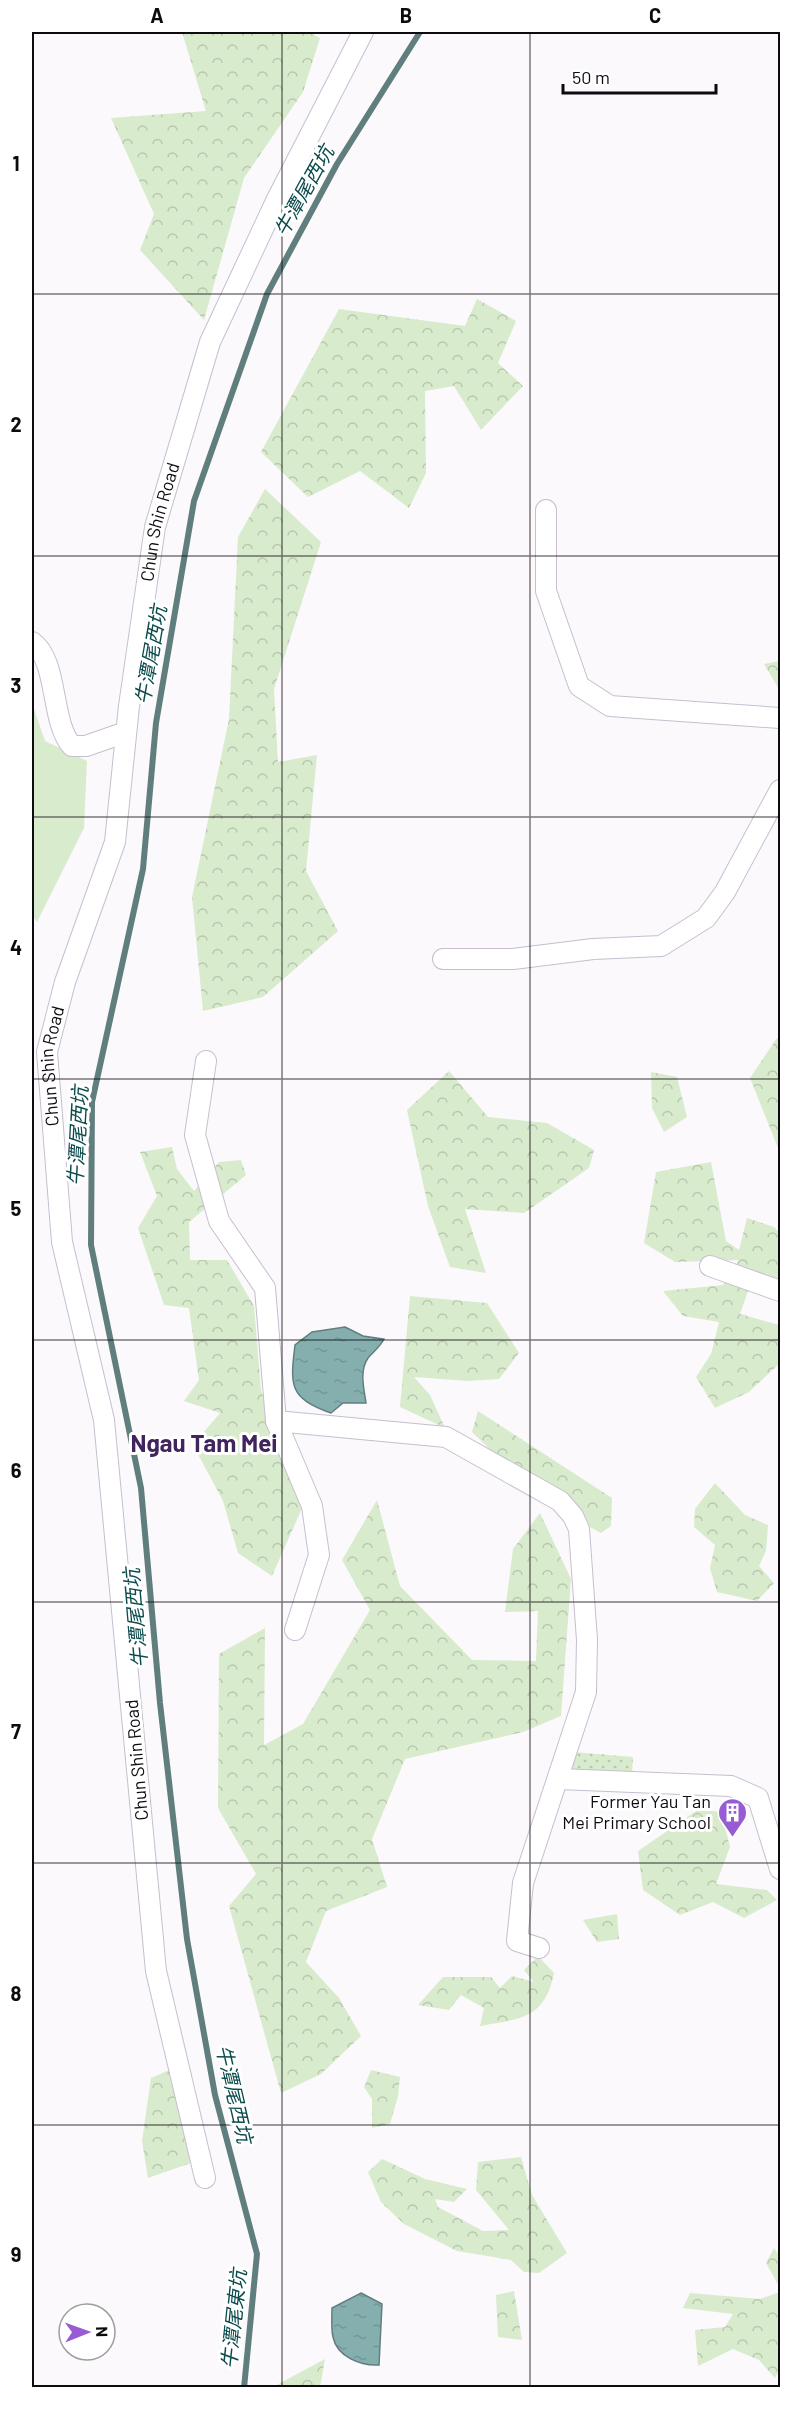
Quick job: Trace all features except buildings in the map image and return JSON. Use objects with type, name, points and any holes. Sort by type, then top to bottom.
[{"type":"street","name":"Chun Shin Road","points":[[205,2178],[156,1971],[104,1420],[62,1242],[47,1052],[65,982],[115,842],[126,732],[155,526],[210,342],[277,199],[363,32]]},
{"type":"street","points":[[546,510],[546,591],[579,686],[610,706],[780,718]]},
{"type":"street","points":[[32,642],[38,646],[51,680],[63,736],[72,746],[86,746],[126,732]]},
{"type":"street","points":[[443,959],[513,959],[593,949],[661,946],[706,918],[725,892],[780,790]]},
{"type":"street","points":[[206,1061],[195,1135],[219,1221],[265,1288],[276,1421],[312,1506],[319,1555],[295,1630]]},
{"type":"street","points":[[711,1266],[780,1291]]},
{"type":"street","points":[[276,1421],[446,1437],[560,1501],[573,1516],[579,1529],[587,1640],[586,1692],[523,1883],[517,1941],[539,1948]]},
{"type":"street","points":[[559,1779],[731,1786],[758,1798],[780,1869]]},
{"type":"green space","points":[[182,32],[309,32],[320,38],[303,92],[244,178],[204,320],[140,250],[154,214],[111,118],[206,111]]},
{"type":"green space","points":[[477,299],[516,321],[498,363],[523,386],[481,430],[454,386],[425,391],[426,473],[409,508],[360,471],[308,497],[261,452],[339,309],[465,326]]},
{"type":"green space","points":[[265,489],[321,542],[274,689],[278,762],[317,755],[306,871],[338,931],[263,997],[203,1011],[192,897],[229,719],[238,537]]},
{"type":"green space","points":[[780,661],[780,691],[764,664]]},
{"type":"green space","points":[[32,703],[45,741],[87,761],[84,828],[37,922],[32,915]]},
{"type":"green space","points":[[777,1038],[780,1040],[780,1153],[750,1078]]},
{"type":"green space","points":[[449,1071],[488,1117],[547,1123],[594,1150],[589,1168],[524,1213],[465,1209],[486,1273],[450,1267],[428,1206],[407,1110]]},
{"type":"green space","points":[[651,1072],[677,1077],[687,1117],[664,1132],[652,1108]]},
{"type":"green space","points":[[172,1147],[177,1169],[194,1191],[219,1162],[241,1160],[246,1175],[189,1222],[190,1260],[227,1260],[254,1306],[261,1390],[303,1506],[272,1576],[238,1553],[223,1501],[193,1445],[220,1413],[184,1401],[199,1380],[189,1308],[164,1305],[138,1228],[157,1196],[140,1152]]},
{"type":"green space","points":[[711,1162],[726,1241],[739,1250],[747,1218],[774,1227],[780,1233],[780,1287],[771,1297],[748,1291],[740,1314],[779,1325],[780,1363],[749,1392],[715,1408],[696,1377],[711,1354],[719,1322],[683,1316],[663,1291],[723,1285],[739,1260],[675,1262],[644,1243],[656,1172]]},
{"type":"green space","points":[[410,1296],[487,1303],[519,1353],[499,1379],[468,1381],[414,1377],[430,1395],[445,1428],[400,1407]]},
{"type":"green space","points":[[478,1411],[612,1498],[611,1526],[601,1533],[543,1501],[472,1432]]},
{"type":"green space","points":[[715,1483],[745,1515],[768,1525],[766,1551],[759,1566],[774,1583],[757,1601],[717,1592],[710,1568],[715,1545],[694,1527],[695,1509]]},
{"type":"green space","points":[[377,1500],[400,1586],[472,1660],[536,1661],[538,1611],[505,1612],[513,1549],[540,1513],[571,1579],[561,1716],[523,1732],[405,1759],[372,1839],[387,1887],[326,1911],[306,1962],[339,1998],[361,2036],[321,2074],[281,2093],[229,1906],[256,1874],[218,1808],[219,1654],[265,1628],[264,1745],[303,1724],[370,1610],[342,1560]]},
{"type":"green space","points":[[574,1752],[633,1757],[632,1774],[572,1773]]},
{"type":"green space","points":[[699,1809],[721,1812],[730,1847],[716,1884],[767,1890],[777,1900],[744,1918],[713,1902],[680,1915],[643,1890],[638,1851]]},
{"type":"green space","points":[[617,1914],[619,1939],[597,1942],[583,1920]]},
{"type":"green space","points":[[538,1956],[554,1973],[544,2000],[529,2014],[480,2026],[484,2008],[461,1995],[449,2010],[418,2005],[443,1977],[491,1977],[500,1988],[512,1976],[534,1982],[524,1970]]},
{"type":"green space","points":[[188,2062],[208,2157],[148,2178],[142,2141],[151,2078]]},
{"type":"green space","points":[[371,2070],[400,2077],[398,2096],[390,2124],[372,2128],[372,2099],[364,2087]]},
{"type":"green space","points":[[521,2157],[532,2195],[567,2253],[539,2273],[524,2272],[511,2260],[457,2251],[404,2224],[381,2202],[368,2172],[382,2159],[425,2179],[467,2189],[454,2202],[435,2199],[438,2207],[483,2231],[509,2230],[476,2190],[478,2162]]},
{"type":"green space","points":[[774,2248],[780,2257],[780,2288],[766,2263]]},
{"type":"green space","points":[[514,2291],[522,2340],[498,2337],[496,2295]]},
{"type":"green space","points":[[780,2292],[780,2369],[775,2378],[759,2360],[733,2349],[698,2366],[695,2330],[725,2327],[733,2314],[683,2308],[690,2293],[760,2299]]},
{"type":"green space","points":[[325,2359],[320,2387],[273,2387]]},
{"type":"water","points":[[345,1327],[363,1336],[384,1339],[365,1363],[363,1380],[366,1403],[343,1403],[331,1413],[307,1402],[295,1389],[293,1371],[295,1345],[312,1332]]},
{"type":"water","points":[[361,2293],[382,2304],[379,2365],[365,2364],[351,2359],[339,2350],[333,2337],[332,2308]]},
{"type":"waterway","name":"牛潭尾西坑","points":[[244,2388],[257,2254],[215,2095],[187,1939],[160,1703],[141,1488],[91,1245],[92,1102],[143,869],[156,723],[194,501],[267,294],[337,164],[420,32]]},
{"type":"place","name":"Former Yau Tan Mei Primary School","points":[[732,1838]]},
{"type":"district","name":"Ngau Tam Mei","points":[[204,1444]]},
{"type":"water label","name":"牛潭尾東坑","points":[[234,2319]]}]
